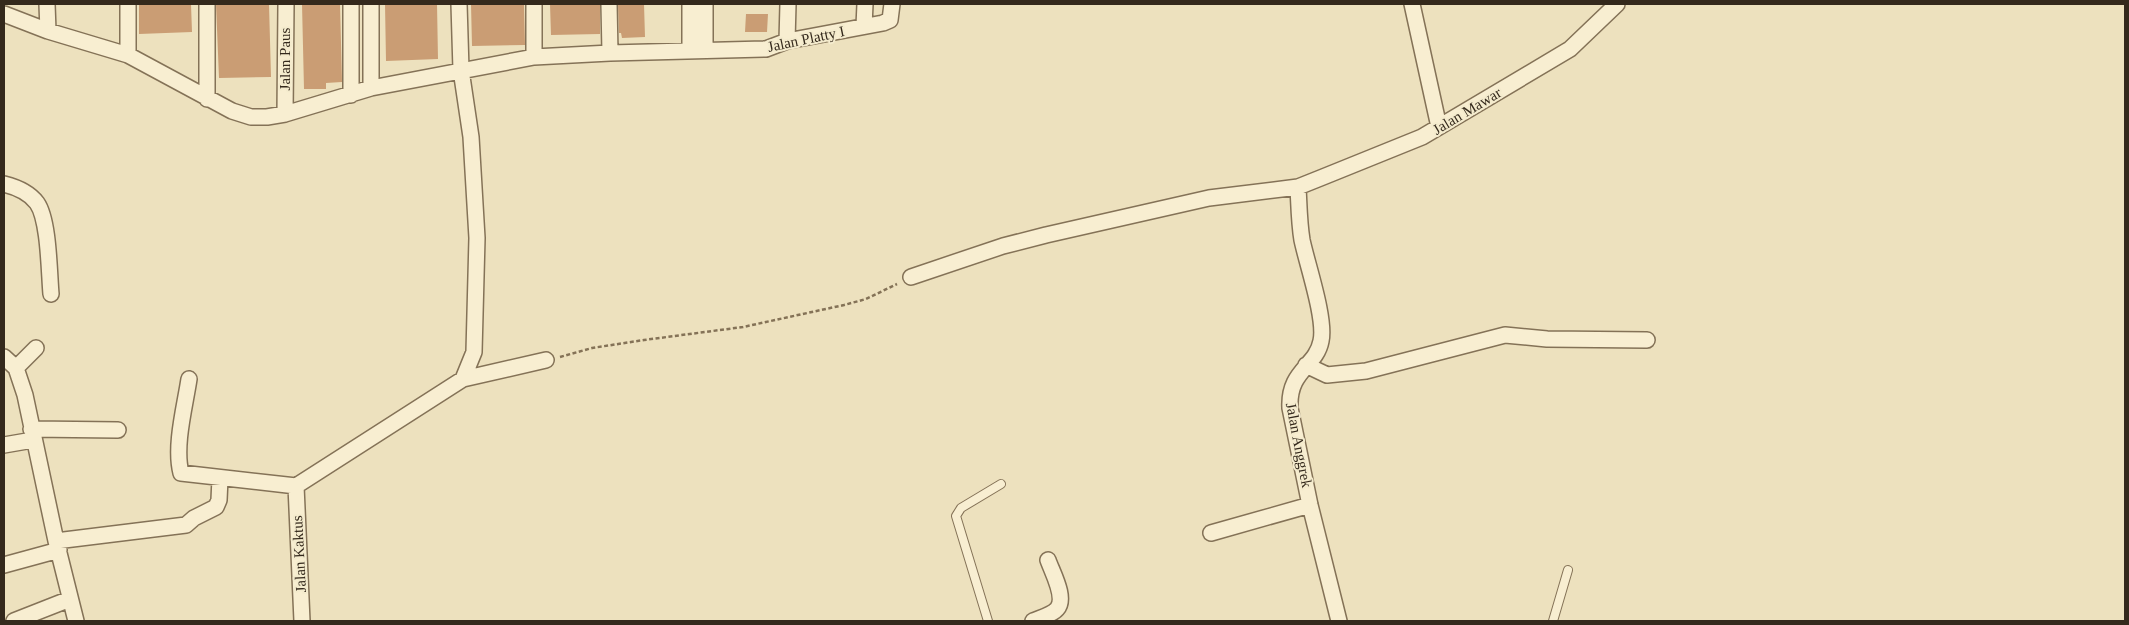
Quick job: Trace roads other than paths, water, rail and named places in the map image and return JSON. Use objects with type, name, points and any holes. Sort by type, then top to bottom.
[{"type":"street","points":[[47,4],[48,31]]},
{"type":"street","points":[[128,4],[128,55]]},
{"type":"street","points":[[207,4],[207,99]]},
{"type":"street","name":"Jalan Paus","points":[[285,114],[286,4]]},
{"type":"street","points":[[351,4],[351,95]]},
{"type":"street","points":[[371,4],[371,88]]},
{"type":"street","points":[[459,4],[461,70],[472,137],[477,238],[474,352],[463,379]]},
{"type":"street","points":[[534,4],[534,58]]},
{"type":"street","points":[[609,4],[610,53]]},
{"type":"street","points":[[690,4],[698,51]]},
{"type":"street","points":[[698,51],[706,4]]},
{"type":"street","points":[[787,41],[788,4]]},
{"type":"street","points":[[864,26],[865,4]]},
{"type":"street","name":"Jalan Platty I","points":[[4,14],[48,31],[128,55],[232,111],[251,117],[267,117],[285,114],[371,88],[534,58],[610,53],[766,48],[787,41],[890,20],[892,4]]},
{"type":"street","points":[[1412,4],[1439,127]]},
{"type":"street","name":"Jalan Mawar","points":[[911,277],[1003,246],[1162,208],[1234,194],[1298,187],[1422,137],[1570,49],[1617,4]]},
{"type":"street","points":[[4,184],[29,194],[37,203],[41,212],[47,246],[51,294]]},
{"type":"street","name":"Jalan Anggrek","points":[[1298,187],[1302,238],[1320,322],[1321,341],[1316,353],[1296,377],[1289,396],[1290,408],[1310,505],[1339,621]]},
{"type":"street","points":[[1306,365],[1327,375],[1366,371],[1505,335],[1547,339],[1647,340]]},
{"type":"street","points":[[36,348],[9,363],[25,395],[57,546],[76,621]]},
{"type":"street","points":[[189,379],[178,463],[181,473],[296,486],[463,379],[546,360]]},
{"type":"street","points":[[4,445],[32,435],[118,430]]},
{"type":"street","points":[[4,566],[57,546],[186,525],[194,518],[216,507],[219,500],[220,478]]},
{"type":"street","name":"Jalan Kaktus","points":[[296,486],[302,621]]},
{"type":"street","points":[[1211,533],[1310,505]]},
{"type":"street","points":[[1033,621],[1056,611],[1059,607],[1060,594],[1048,560]]},
{"type":"street","points":[[14,621],[70,599]]},
{"type":"lane","points":[[988,621],[956,516],[961,508],[1001,484]]},
{"type":"lane","points":[[1553,621],[1568,570]]}]
